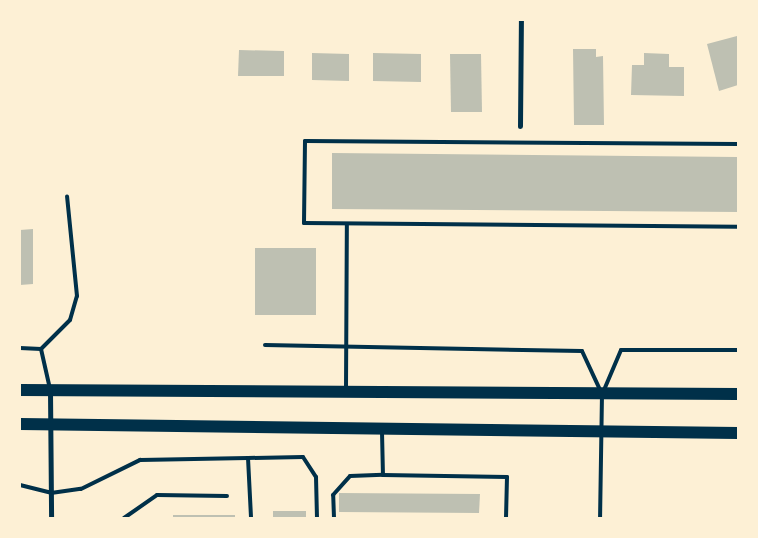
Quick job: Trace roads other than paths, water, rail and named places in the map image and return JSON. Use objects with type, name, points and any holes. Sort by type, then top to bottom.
[{"type":"main road","points":[[20,390],[738,394]]},
{"type":"main road","points":[[20,424],[382,427],[738,433]]},
{"type":"street","points":[[520,126],[521,20]]},
{"type":"street","points":[[50,391],[52,518]]},
{"type":"lane","points":[[738,144],[305,141],[304,223],[738,227]]},
{"type":"lane","points":[[20,348],[41,349],[70,320],[78,296],[67,196]]},
{"type":"lane","points":[[346,392],[347,224]]},
{"type":"lane","points":[[266,345],[582,351],[602,394],[604,430],[600,518]]},
{"type":"lane","points":[[41,349],[50,391]]},
{"type":"lane","points":[[602,394],[621,350],[738,350]]},
{"type":"lane","points":[[382,427],[383,475]]},
{"type":"lane","points":[[248,458],[251,518]]},
{"type":"lane","points":[[20,485],[51,493],[81,489],[140,460],[303,458],[316,477],[317,518]]},
{"type":"lane","points":[[334,518],[333,495],[350,476],[383,475],[506,477],[506,518]]},
{"type":"lane","points":[[124,518],[157,495],[227,496]]}]
